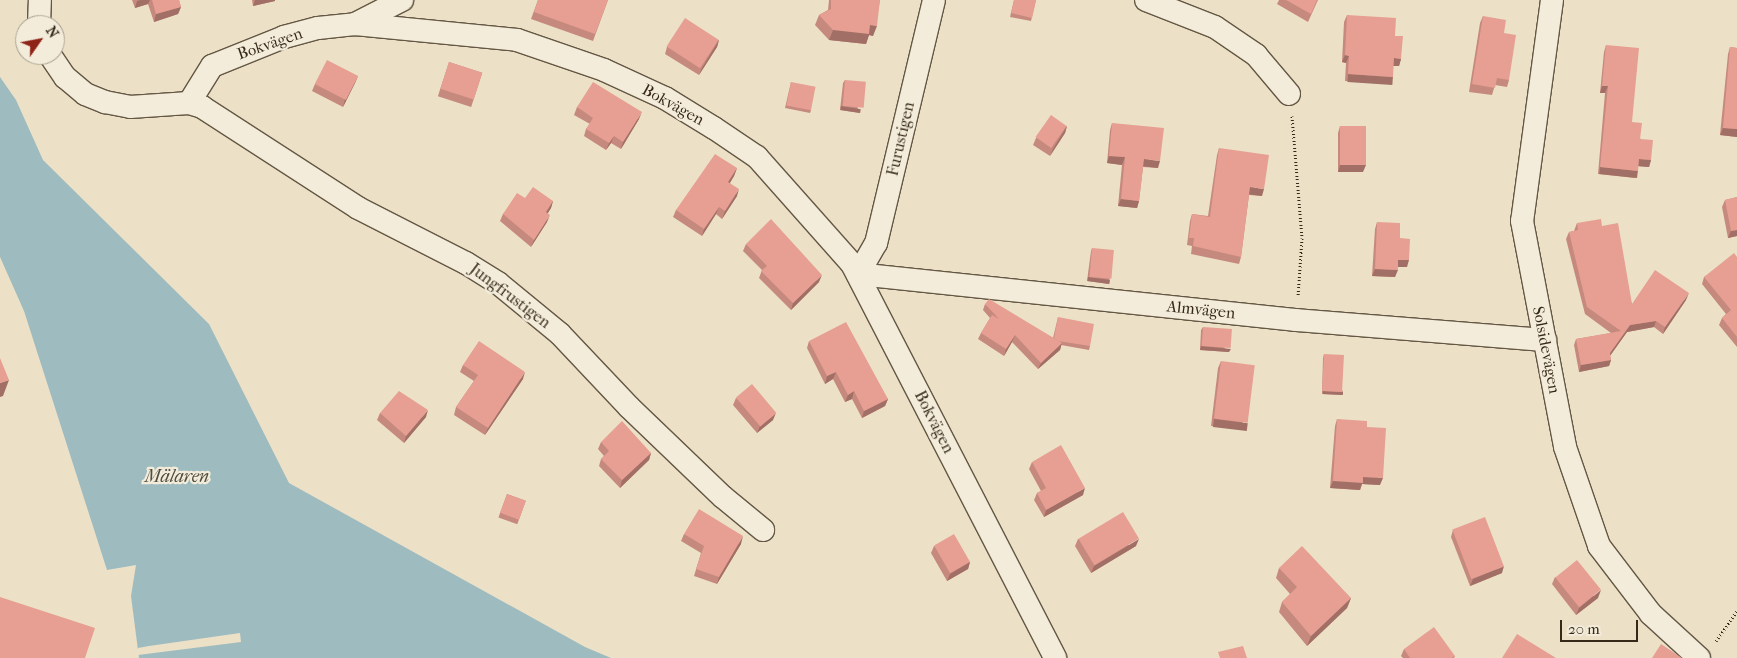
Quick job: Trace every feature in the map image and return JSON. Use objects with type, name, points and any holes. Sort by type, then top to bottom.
[{"type":"street","points":[[39,15],[40,0]]},
{"type":"street","points":[[355,24],[402,0]]},
{"type":"street","name":"Furustigen","points":[[858,274],[876,243],[934,0]]},
{"type":"street","points":[[1146,0],[1215,27],[1256,55],[1289,94]]},
{"type":"street","name":"Solsidevägen","points":[[1552,0],[1525,178],[1522,221],[1565,447],[1599,546],[1650,614],[1699,658]]},
{"type":"street","name":"Bokvägen","points":[[189,103],[206,75],[220,62],[301,32],[355,24],[518,40],[604,70],[664,98],[757,157],[830,235],[858,274],[1055,658]]},
{"type":"street","points":[[57,65],[65,77],[85,94],[105,102],[130,107],[189,103]]},
{"type":"street","name":"Jungfrustigen","points":[[189,103],[208,111],[358,208],[466,263],[520,299],[560,334],[601,379],[717,491],[764,530]]},
{"type":"street","name":"Almvägen","points":[[858,274],[1296,320],[1544,340]]},
{"type":"path","points":[[1289,94],[1298,158],[1302,238],[1296,320]]},
{"type":"path","points":[[1715,642],[1737,611]]},
{"type":"water","name":"Mälaren","points":[[0,77],[16,100],[43,160],[209,324],[289,483],[585,647],[611,658],[139,658],[131,596],[136,565],[107,570],[24,311],[0,257]]},
{"type":"pier","points":[[240,633],[241,642],[138,655],[138,648]]},
{"type":"building","points":[[152,0],[179,0],[181,7],[156,14]]},
{"type":"building","points":[[538,0],[608,0],[595,34],[534,12]]},
{"type":"building","points":[[831,0],[880,0],[877,26],[870,25],[869,34],[833,30],[819,15],[831,9]]},
{"type":"building","points":[[1014,0],[1036,0],[1032,18],[1011,13]]},
{"type":"building","points":[[1286,0],[1317,0],[1311,14]]},
{"type":"building","points":[[1347,15],[1396,18],[1395,36],[1403,36],[1401,59],[1394,58],[1393,77],[1348,74],[1349,56],[1345,55]]},
{"type":"building","points":[[1483,16],[1506,20],[1504,33],[1516,35],[1509,80],[1497,78],[1495,88],[1472,84]]},
{"type":"building","points":[[685,18],[719,40],[700,68],[666,47]]},
{"type":"building","points":[[1606,45],[1639,48],[1632,122],[1642,123],[1640,139],[1653,140],[1651,160],[1639,159],[1638,171],[1600,167],[1608,86],[1602,86]]},
{"type":"building","points":[[1730,47],[1737,48],[1737,129],[1723,128]]},
{"type":"building","points":[[327,60],[358,76],[346,100],[315,84]]},
{"type":"building","points":[[449,62],[482,73],[474,99],[440,89]]},
{"type":"building","points":[[845,80],[866,82],[864,108],[843,106]]},
{"type":"building","points":[[593,82],[642,112],[623,142],[614,136],[609,143],[586,129],[593,118],[577,107]]},
{"type":"building","points":[[791,82],[816,87],[811,110],[786,106]]},
{"type":"building","points":[[1051,115],[1067,126],[1051,148],[1036,137]]},
{"type":"building","points":[[1112,123],[1164,128],[1160,161],[1144,159],[1139,201],[1121,199],[1125,157],[1109,156]]},
{"type":"building","points":[[1340,126],[1366,126],[1366,165],[1340,165]]},
{"type":"building","points":[[1219,148],[1269,155],[1264,189],[1250,187],[1241,257],[1193,246],[1194,238],[1189,238],[1192,214],[1210,217]]},
{"type":"building","points":[[715,154],[737,168],[728,182],[739,189],[725,211],[719,207],[704,229],[676,210]]},
{"type":"building","points":[[533,187],[553,201],[546,212],[550,215],[534,240],[503,214],[517,193],[525,198]]},
{"type":"building","points":[[1737,197],[1737,230],[1731,231],[1725,200]]},
{"type":"building","points":[[771,219],[822,275],[793,303],[761,271],[767,266],[746,244]]},
{"type":"building","points":[[1601,219],[1602,226],[1618,223],[1632,304],[1655,270],[1689,293],[1665,327],[1656,321],[1630,325],[1610,353],[1611,360],[1581,365],[1576,339],[1621,331],[1587,307],[1569,232],[1578,230],[1577,223]]},
{"type":"building","points":[[1377,222],[1400,223],[1400,238],[1410,239],[1409,260],[1398,260],[1398,270],[1375,269]]},
{"type":"building","points":[[1092,248],[1114,250],[1111,279],[1089,277]]},
{"type":"building","points":[[1734,253],[1737,257],[1737,337],[1722,318],[1731,310],[1704,277]]},
{"type":"building","points":[[989,299],[1062,343],[1041,363],[1015,335],[1006,349],[981,333],[992,315],[999,319],[985,304]]},
{"type":"building","points":[[1058,317],[1094,324],[1090,346],[1058,341],[1054,338]]},
{"type":"building","points":[[846,322],[888,399],[864,411],[854,391],[848,395],[836,372],[827,376],[809,341]]},
{"type":"building","points":[[1203,327],[1232,329],[1231,348],[1202,346]]},
{"type":"building","points":[[479,341],[525,372],[488,428],[456,407],[478,375],[463,365]]},
{"type":"building","points":[[1324,354],[1344,355],[1342,392],[1322,391]]},
{"type":"building","points":[[0,358],[9,380],[0,383]]},
{"type":"building","points":[[1221,361],[1255,365],[1248,423],[1214,419]]},
{"type":"building","points":[[752,384],[776,413],[760,427],[736,397]]},
{"type":"building","points":[[399,391],[428,410],[406,436],[380,413]]},
{"type":"building","points":[[1337,419],[1367,421],[1367,427],[1386,428],[1383,478],[1363,477],[1363,483],[1333,481]]},
{"type":"building","points":[[622,421],[651,453],[622,480],[601,459],[609,451],[601,442]]},
{"type":"building","points":[[1061,445],[1085,488],[1046,510],[1037,493],[1046,488],[1032,462]]},
{"type":"building","points":[[507,494],[526,501],[519,520],[500,513]]},
{"type":"building","points":[[699,509],[743,536],[719,577],[696,569],[704,546],[684,534]]},
{"type":"building","points":[[1123,512],[1139,539],[1094,565],[1078,539]]},
{"type":"building","points":[[1485,517],[1504,566],[1471,579],[1452,530]]},
{"type":"building","points":[[954,534],[970,562],[950,573],[934,546]]},
{"type":"building","points":[[1302,546],[1351,598],[1311,636],[1282,602],[1297,587],[1279,568]]},
{"type":"building","points":[[1577,560],[1601,590],[1579,607],[1555,578]]},
{"type":"building","points":[[0,597],[95,628],[85,658],[0,658]]},
{"type":"building","points":[[1434,627],[1455,656],[1452,658],[1410,658],[1404,649]]},
{"type":"building","points":[[1517,634],[1556,658],[1502,658]]},
{"type":"building","points":[[1661,644],[1682,658],[1652,658]]},
{"type":"building","points":[[1243,646],[1247,658],[1220,658],[1218,652]]}]
